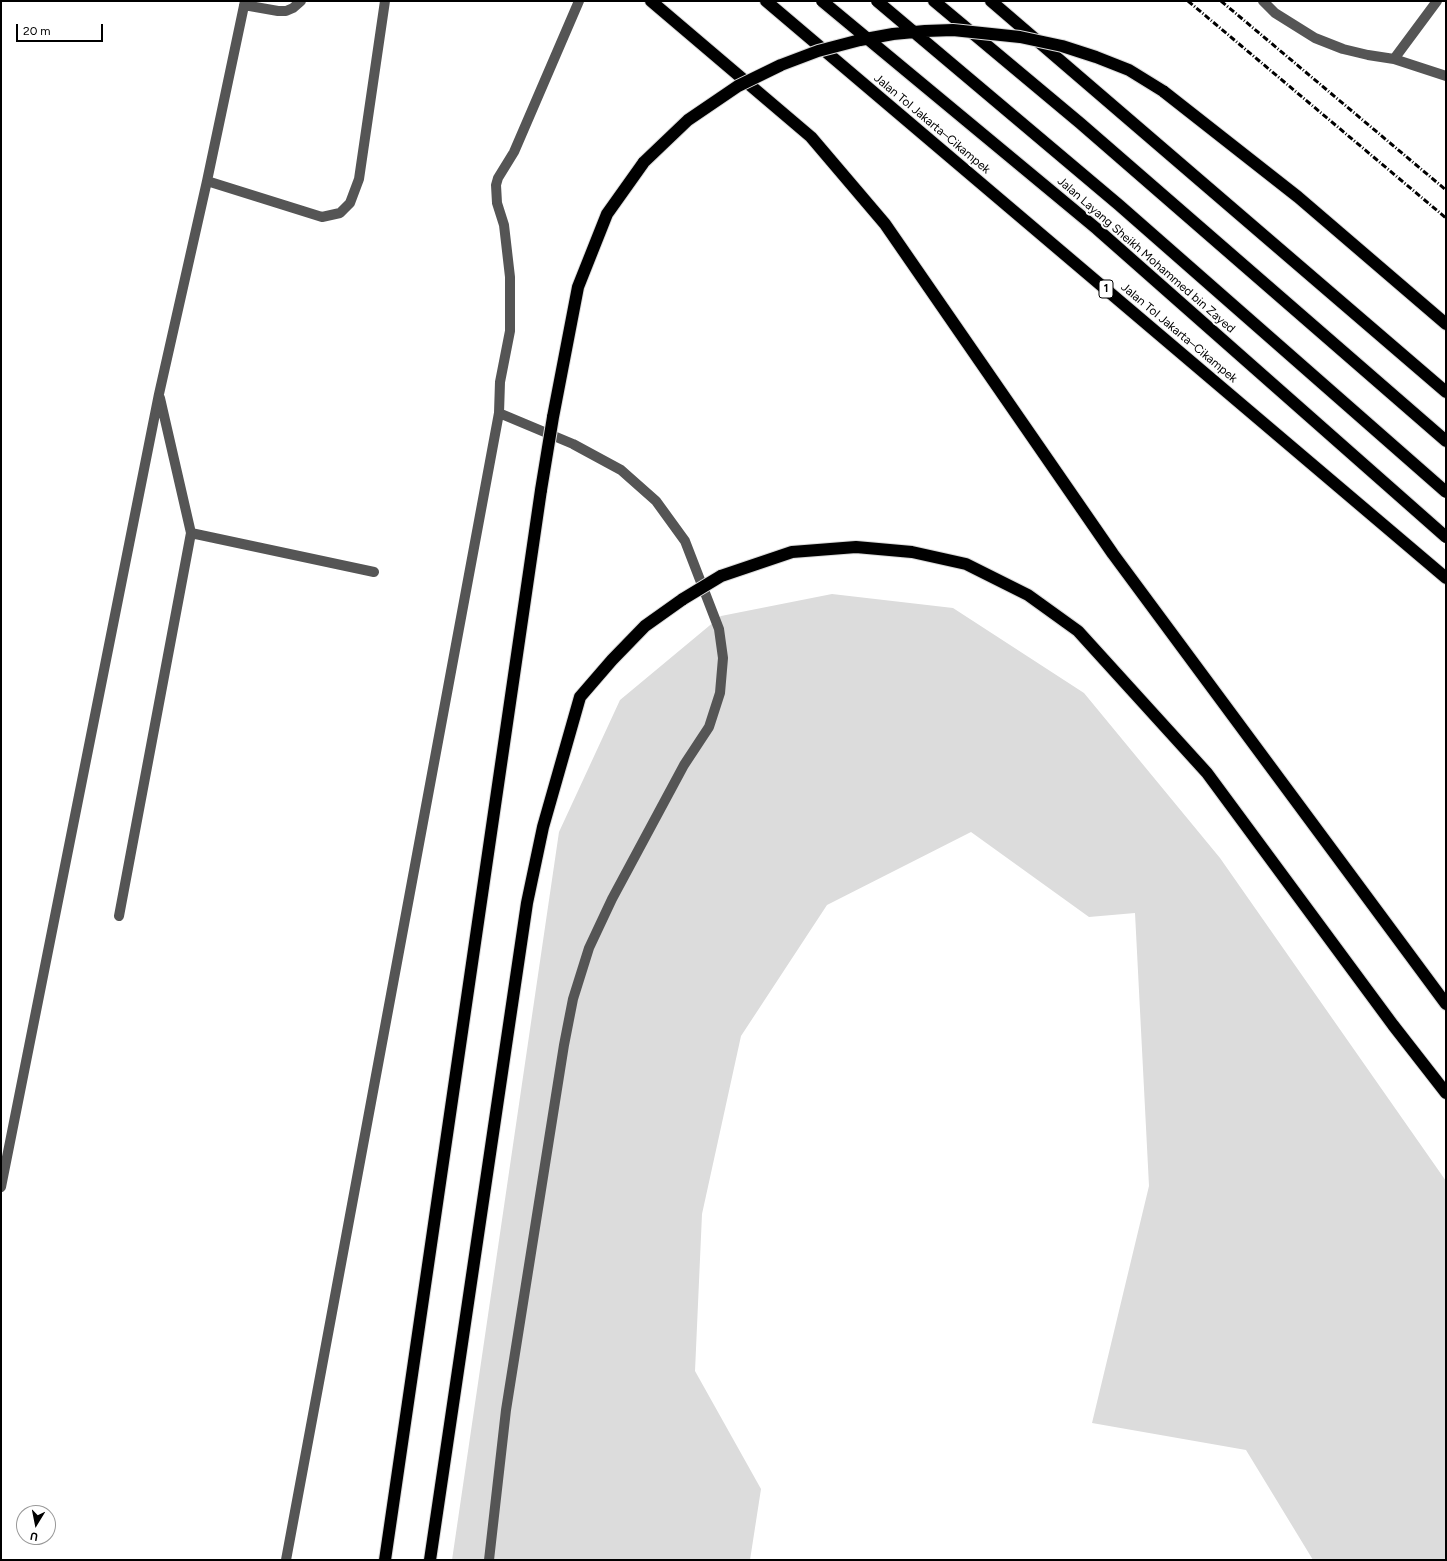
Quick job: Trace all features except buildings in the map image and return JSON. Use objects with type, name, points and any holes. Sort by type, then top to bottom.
[{"type":"highway","points":[[650,1],[811,137],[885,224],[1113,554],[1446,1004]]},
{"type":"highway","name":"Jalan Tol Jakarta–Cikampek","points":[[766,1],[1446,578]]},
{"type":"highway","name":"Jalan Layang Sheikh Mohammed bin Zayed","points":[[822,1],[1097,229],[1446,537]]},
{"type":"highway","name":"Jalan Layang Sheikh Mohammed bin Zayed","points":[[877,1],[1119,205],[1446,492]]},
{"type":"highway","points":[[934,1],[1080,123],[1446,441]]},
{"type":"highway","points":[[991,1],[1446,392]]},
{"type":"highway","points":[[385,1560],[553,417],[578,287],[607,214],[644,162],[688,120],[738,86],[781,65],[818,51],[860,40],[893,34],[925,31],[953,30],[1020,37],[1062,46],[1096,57],[1129,70],[1163,90],[1298,197],[1446,324]]},
{"type":"highway","points":[[430,1560],[527,903],[543,827],[580,697],[612,660],[645,626],[683,599],[721,576],[792,552],[856,547],[912,552],[966,564],[1028,595],[1078,631],[1207,773],[1393,1025],[1446,1093]]},
{"type":"street","points":[[1,1187],[159,394],[245,3],[278,11],[286,11],[293,8],[301,1]]},
{"type":"street","points":[[207,181],[322,217],[340,213],[350,203],[359,179],[385,1]]},
{"type":"street","points":[[286,1560],[498,413],[500,382],[510,331],[510,277],[504,225],[496,203],[496,185],[498,178],[514,152],[579,1]]},
{"type":"street","points":[[1263,1],[1275,13],[1315,38],[1343,49],[1362,54],[1394,58],[1446,76]]},
{"type":"street","points":[[1394,58],[1437,1]]},
{"type":"street","points":[[119,916],[191,533],[159,394]]},
{"type":"street","points":[[489,1560],[506,1410],[562,1053],[573,999],[589,948],[612,899],[684,765],[708,728],[720,693],[723,658],[720,629],[685,541],[656,501],[621,470],[573,444],[498,413]]},
{"type":"street","points":[[191,533],[374,572]]},
{"type":"shaded area","points":[[832,594],[953,608],[1084,693],[1220,858],[1446,1181],[1446,1560],[1313,1560],[1246,1450],[1092,1423],[1149,1186],[1135,913],[1089,917],[971,832],[827,905],[741,1036],[702,1214],[695,1371],[761,1489],[750,1560],[452,1560],[559,832],[620,700],[721,616]]},
{"type":"railway","points":[[1188,1],[1446,218]]},
{"type":"railway","points":[[1221,1],[1446,190]]}]
